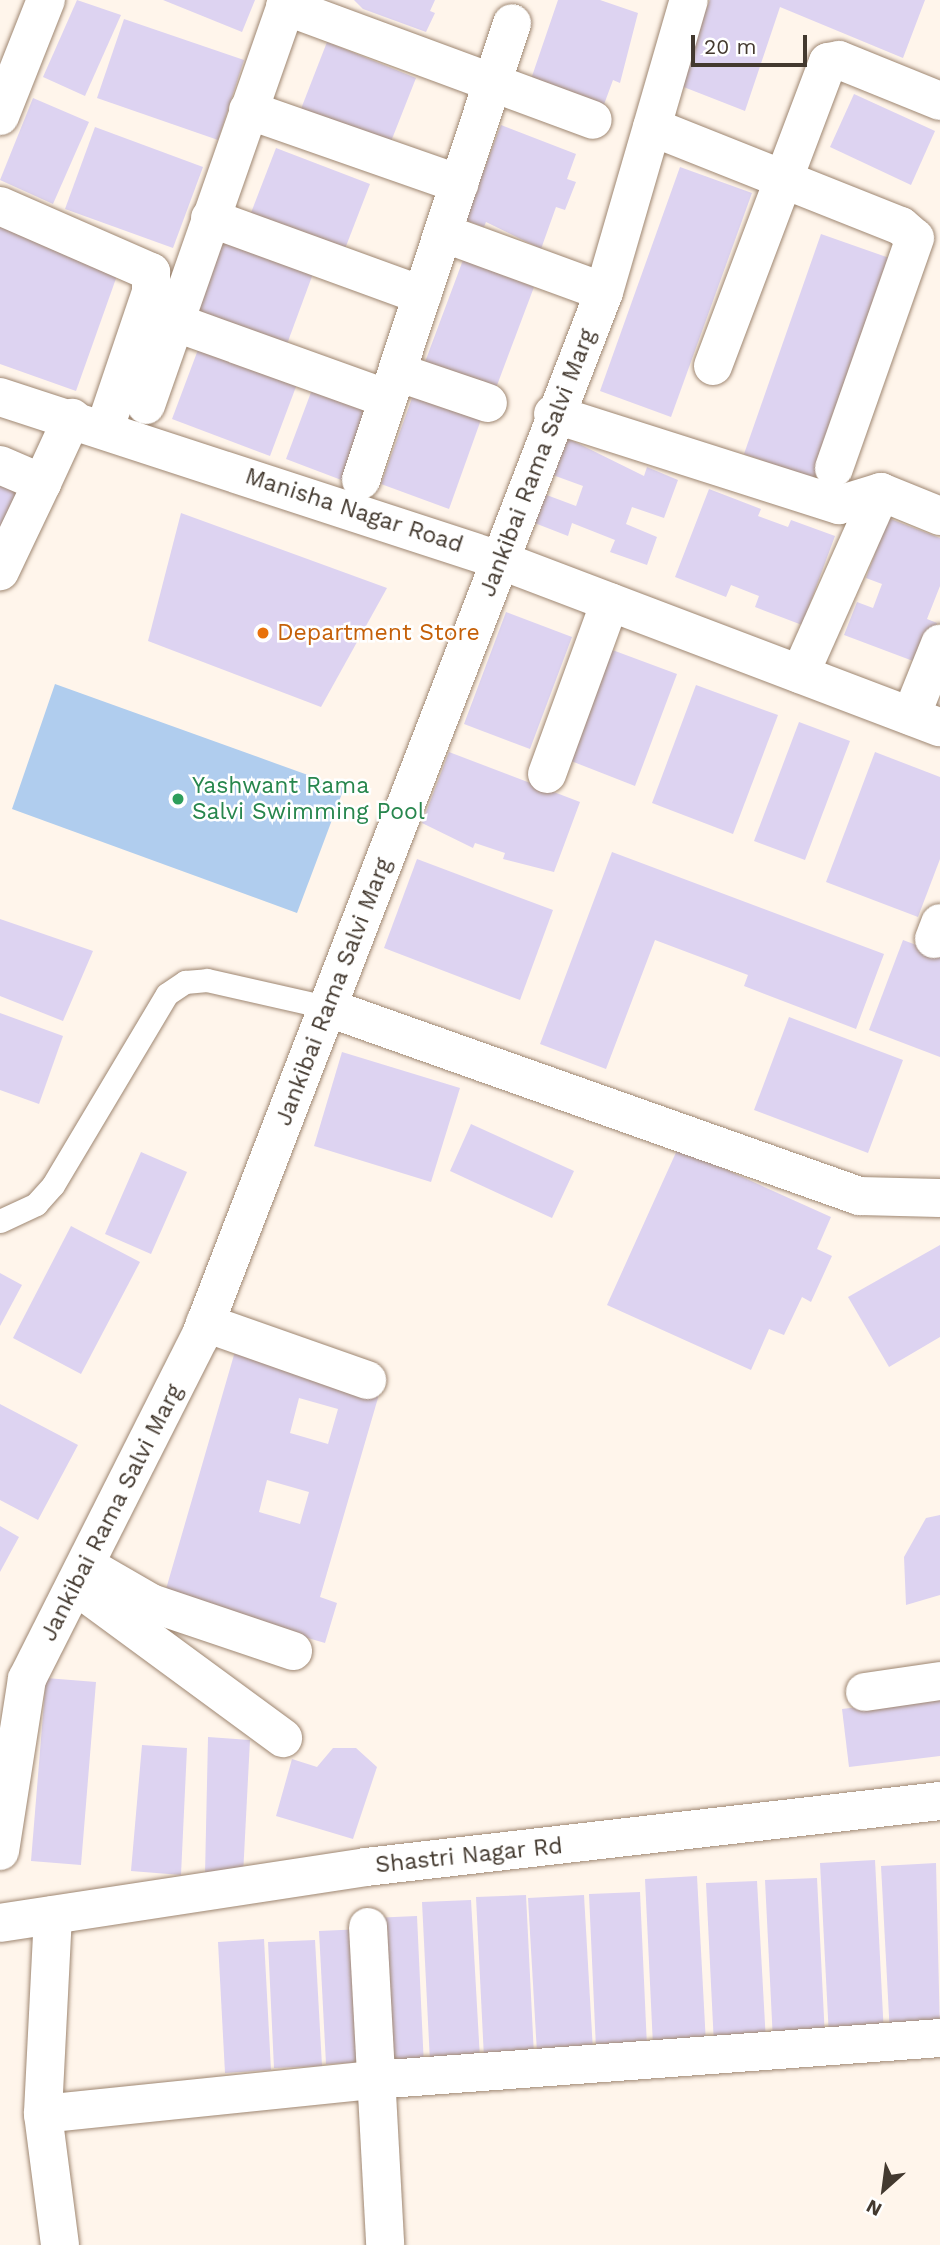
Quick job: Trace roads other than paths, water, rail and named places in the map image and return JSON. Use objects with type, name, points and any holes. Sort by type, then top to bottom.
[{"type":"street","points":[[0,116],[46,0]]},
{"type":"street","name":"Jankibai Rama Salvi Marg","points":[[0,1851],[27,1679],[81,1576],[205,1323],[502,561],[553,414],[604,292],[689,0]]},
{"type":"street","points":[[146,405],[286,3],[593,120]]},
{"type":"street","points":[[361,480],[512,23]]},
{"type":"street","points":[[713,366],[828,62],[839,60],[940,101]]},
{"type":"street","points":[[248,110],[459,184]]},
{"type":"street","points":[[652,127],[901,226],[915,238],[834,468]]},
{"type":"street","points":[[0,206],[150,272],[151,292],[89,423],[42,483],[0,571]]},
{"type":"street","points":[[211,218],[422,295]]},
{"type":"street","points":[[443,233],[604,292]]},
{"type":"street","points":[[839,505],[923,280]]},
{"type":"street","points":[[174,322],[392,386],[488,403]]},
{"type":"street","name":"Manisha Nagar Road","points":[[0,397],[89,423],[502,561],[926,721]]},
{"type":"street","points":[[553,414],[839,505],[881,492],[940,516]]},
{"type":"street","points":[[0,465],[42,483]]},
{"type":"street","points":[[800,674],[881,492]]},
{"type":"street","points":[[547,774],[610,602]]},
{"type":"street","points":[[926,721],[940,644]]},
{"type":"street","points":[[326,1007],[859,1196],[940,1198]]},
{"type":"street","points":[[205,1323],[368,1380]]},
{"type":"street","points":[[81,1576],[150,1603],[293,1651]]},
{"type":"street","points":[[81,1576],[283,1738]]},
{"type":"street","points":[[865,1692],[940,1681]]},
{"type":"street","name":"Shastri Nagar Rd","points":[[0,1923],[366,1867],[940,1801]]},
{"type":"street","points":[[53,1915],[43,2114],[60,2245]]},
{"type":"street","points":[[368,1927],[374,2080],[385,2245]]},
{"type":"street","points":[[43,2114],[374,2080],[940,2038]]},
{"type":"lane","points":[[0,1221],[36,1204],[53,1185],[176,988],[207,979],[326,1007]]},
{"type":"water","name":"Yashwant Rama Salvi Swimming Pool","points":[[55,684],[344,788],[297,913],[12,809]]},
{"type":"place","name":"Department Store","points":[[263,633]]},
{"type":"place","name":"Yashwant Rama Salvi Swimming Pool","points":[[178,799]]}]
